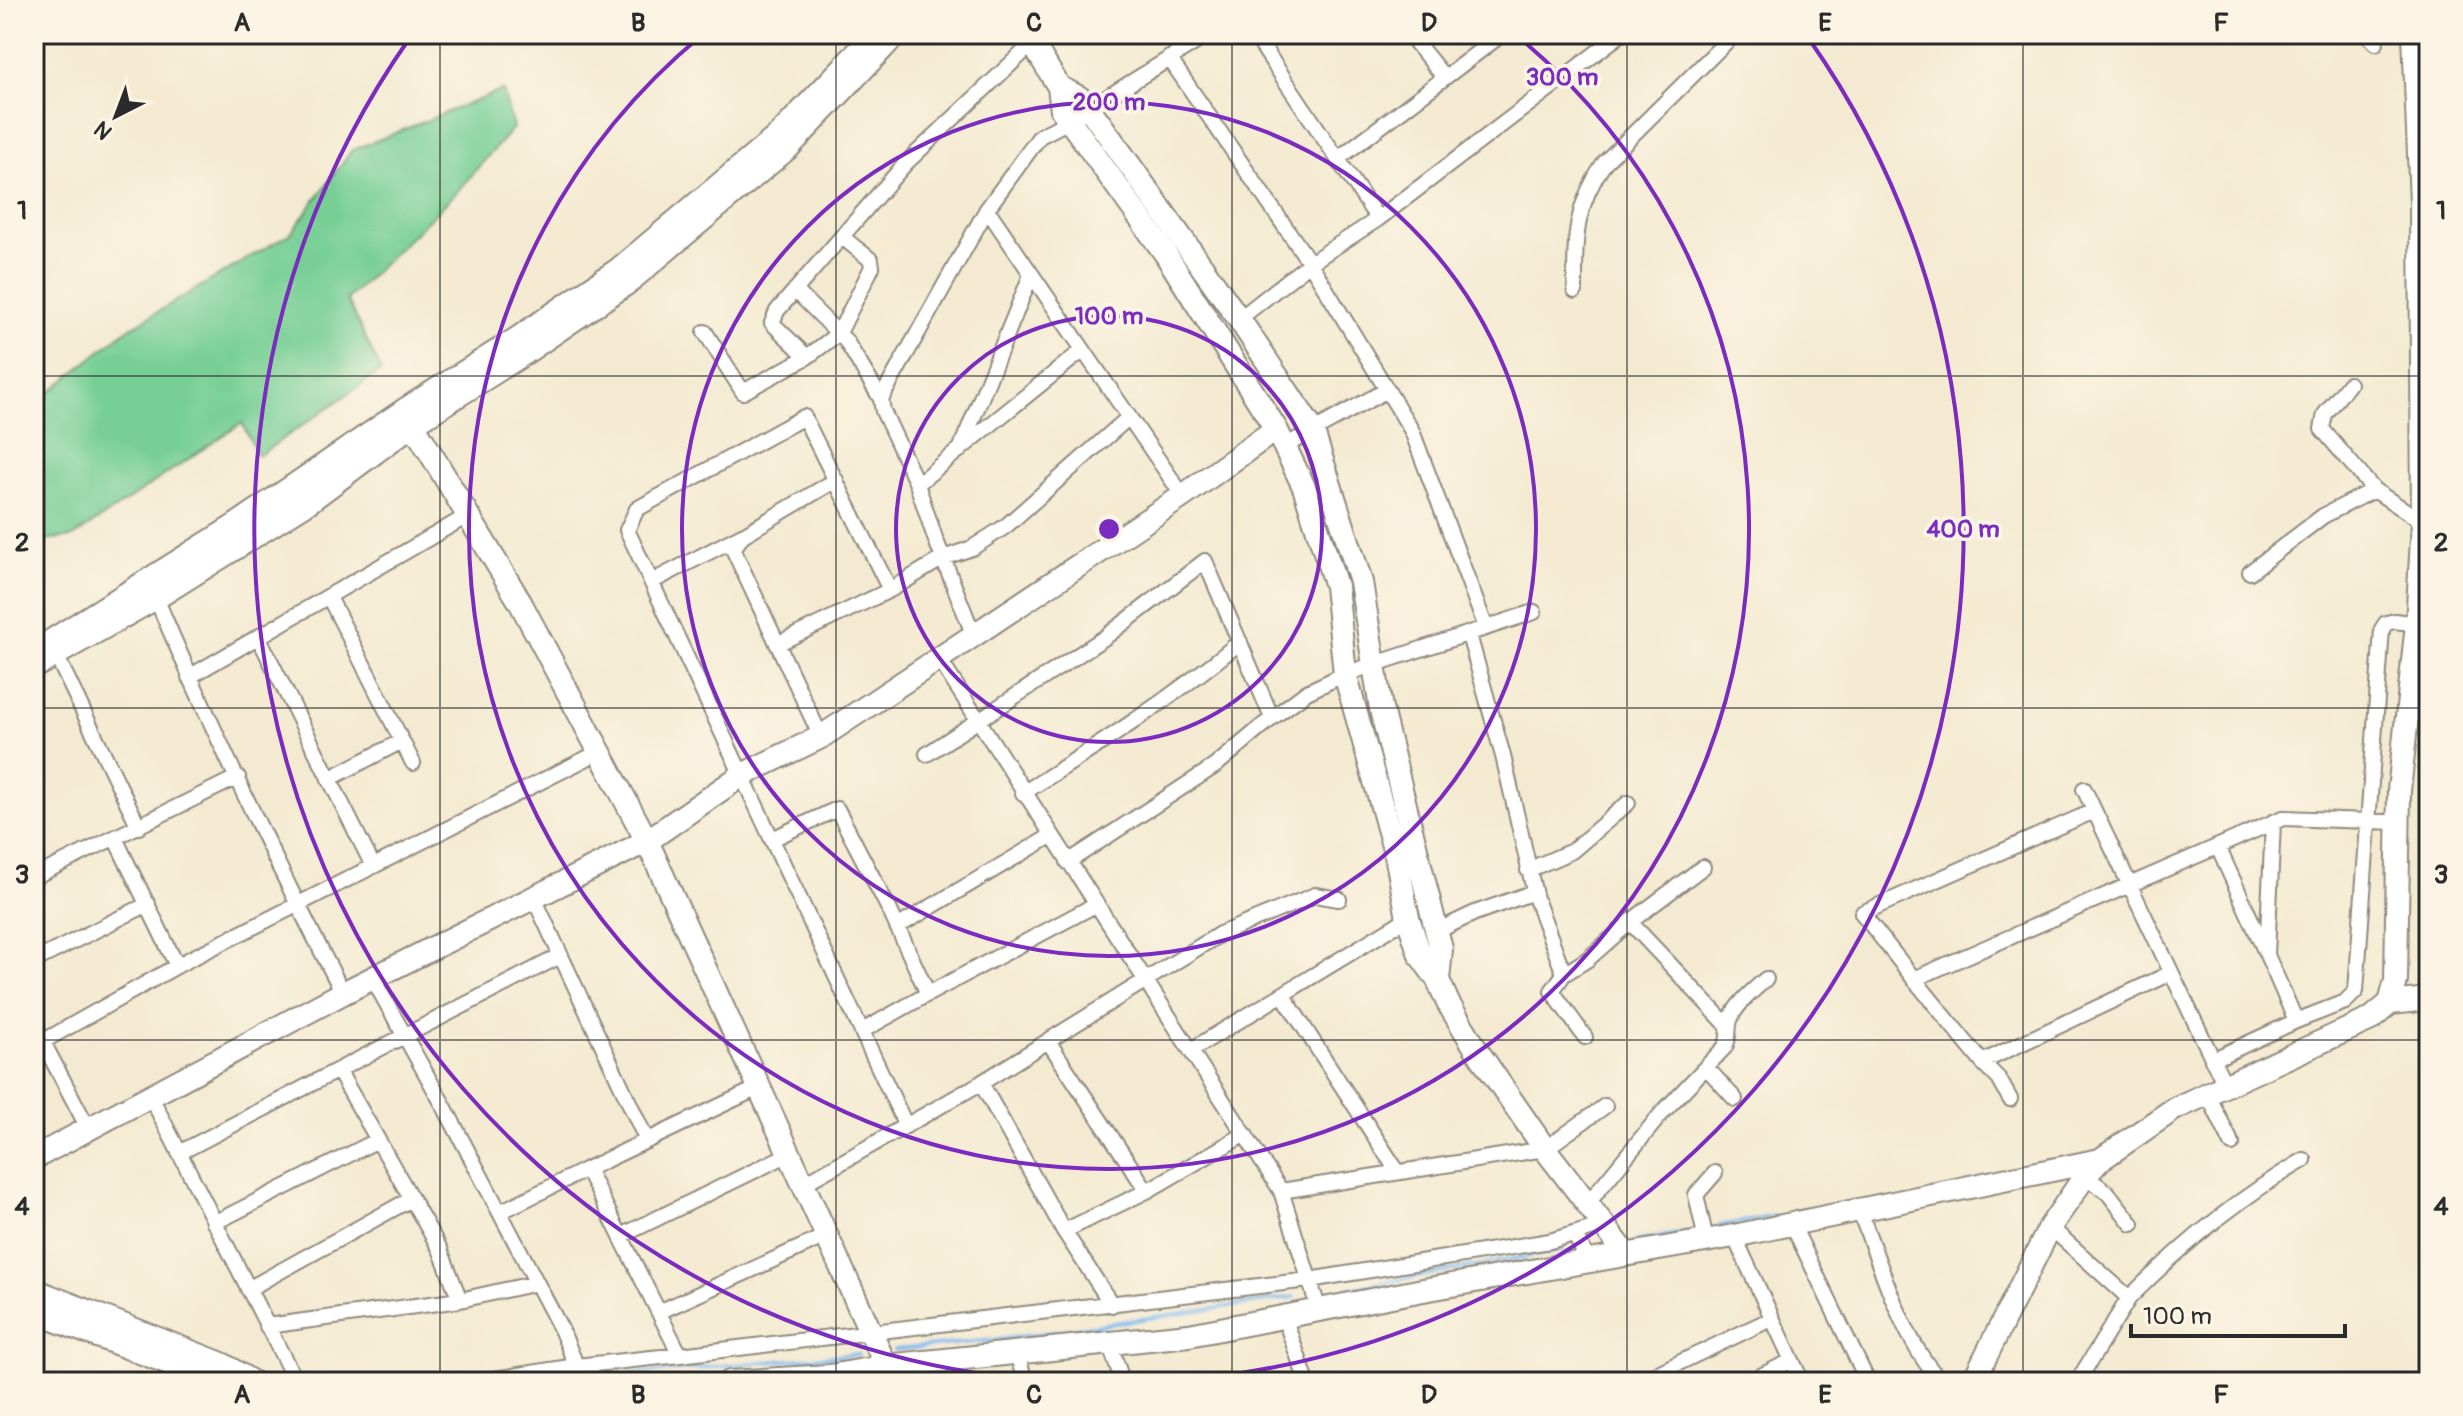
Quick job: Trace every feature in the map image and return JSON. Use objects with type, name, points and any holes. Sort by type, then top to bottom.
[{"type":"street","points":[[34,667],[156,598],[307,503],[410,416],[619,269],[780,134],[875,34]]},
{"type":"street","points":[[34,650],[410,416],[522,355],[626,284],[789,147],[896,34]]},
{"type":"street","points":[[1254,34],[1378,219]]},
{"type":"street","points":[[1409,34],[1444,77]]},
{"type":"street","points":[[1339,158],[1502,34]]},
{"type":"street","points":[[1239,319],[1310,263],[1378,219],[1621,34]]},
{"type":"street","points":[[1575,291],[1579,214],[1588,187],[1605,162],[1734,34]]},
{"type":"street","points":[[2390,1003],[2396,981],[2398,822],[2425,559],[2425,213],[2414,34]]},
{"type":"street","points":[[881,399],[987,209],[1040,136],[1069,121],[1202,36]]},
{"type":"street","points":[[807,357],[772,323],[773,317],[905,164],[1030,39],[1059,87],[1062,110],[1165,253],[1281,437],[1304,487],[1336,586],[1345,674],[1420,955],[1438,980],[1448,1003],[1478,1052],[1545,1149],[1626,1254]]},
{"type":"street","points":[[1169,58],[1310,263],[1412,431],[1486,628]]},
{"type":"street","points":[[1059,87],[1080,98],[1089,108],[1239,319],[1312,429],[1361,582],[1381,709],[1441,949],[1438,980]]},
{"type":"street","points":[[987,209],[1183,496]]},
{"type":"street","points":[[705,332],[743,392],[807,357],[839,333],[872,267],[871,260],[842,237]]},
{"type":"street","points":[[960,450],[1031,275]]},
{"type":"street","points":[[795,290],[839,333],[881,399],[883,411],[917,484],[974,636]]},
{"type":"street","points":[[917,484],[1083,350]]},
{"type":"street","points":[[2349,384],[2325,414],[2322,429],[2374,490],[2423,522]]},
{"type":"street","points":[[34,1158],[343,993],[647,841],[742,775],[821,737],[1183,496],[1281,437],[1312,429],[1387,390]]},
{"type":"street","points":[[410,416],[520,602],[647,841],[886,1366]]},
{"type":"street","points":[[890,590],[804,417],[637,509],[627,530],[906,1126]]},
{"type":"street","points":[[777,644],[890,590],[943,558],[972,548],[1006,526],[1129,417]]},
{"type":"street","points":[[653,581],[743,535],[836,480]]},
{"type":"street","points":[[2250,572],[2323,516],[2374,490]]},
{"type":"street","points":[[189,677],[467,516]]},
{"type":"street","points":[[743,535],[733,549],[821,737]]},
{"type":"street","points":[[927,754],[1104,638],[1205,561],[1272,718]]},
{"type":"street","points":[[329,597],[413,763]]},
{"type":"street","points":[[156,598],[189,677],[343,993]]},
{"type":"street","points":[[1068,862],[1215,766],[1307,692],[1373,664],[1534,612]]},
{"type":"street","points":[[2212,1060],[2345,1002],[2356,991],[2382,629],[2386,623],[2395,621],[2417,624]]},
{"type":"street","points":[[1469,635],[1503,756],[1534,892],[1564,974]]},
{"type":"street","points":[[259,638],[373,866]]},
{"type":"street","points":[[1023,793],[1123,731],[1189,684],[1240,642]]},
{"type":"street","points":[[56,655],[139,827]]},
{"type":"street","points":[[939,659],[1281,1191],[1319,1310]]},
{"type":"street","points":[[329,779],[402,741]]},
{"type":"street","points":[[42,1042],[177,966],[601,751]]},
{"type":"street","points":[[34,877],[238,777]]},
{"type":"street","points":[[2084,789],[2212,1060],[2216,1089],[2232,1144]]},
{"type":"street","points":[[1528,870],[1572,851],[1628,803]]},
{"type":"street","points":[[772,839],[837,809],[928,994]]},
{"type":"street","points":[[2010,1099],[1999,1079],[1862,913],[2094,811]]},
{"type":"street","points":[[1914,979],[2283,818],[2398,822]]},
{"type":"street","points":[[2267,955],[2273,822]]},
{"type":"street","points":[[897,927],[1051,836]]},
{"type":"street","points":[[115,838],[177,966]]},
{"type":"street","points":[[2218,847],[2296,1021]]},
{"type":"street","points":[[1585,1037],[1552,991],[1564,974],[1588,959],[1630,922],[1703,867]]},
{"type":"street","points":[[1437,931],[1475,913],[1534,892]]},
{"type":"street","points":[[805,1183],[981,1083],[1220,934],[1315,895],[1339,899]]},
{"type":"street","points":[[534,898],[647,1141]]},
{"type":"street","points":[[34,961],[148,904]]},
{"type":"street","points":[[862,1031],[1095,905]]},
{"type":"street","points":[[1191,1050],[1408,918]]},
{"type":"street","points":[[1630,922],[1728,1026]]},
{"type":"street","points":[[179,1153],[560,956]]},
{"type":"street","points":[[1982,1062],[2171,973]]},
{"type":"street","points":[[373,979],[537,1283],[583,1382]]},
{"type":"street","points":[[1588,1203],[1662,1113],[1729,1041],[1728,1026],[1732,1015],[1766,979]]},
{"type":"street","points":[[1283,995],[1397,1171]]},
{"type":"street","points":[[1973,1382],[2050,1227],[2092,1168],[2152,1123],[2216,1089],[2371,1019],[2390,1003],[2429,999]]},
{"type":"street","points":[[34,1025],[88,1128]]},
{"type":"street","points":[[1048,1041],[1147,1191]]},
{"type":"street","points":[[1706,1067],[1735,1099]]},
{"type":"street","points":[[338,1070],[440,1249],[460,1300]]},
{"type":"street","points":[[981,1083],[1064,1231],[1112,1305]]},
{"type":"street","points":[[500,1212],[760,1087]]},
{"type":"street","points":[[150,1095],[296,1382]]},
{"type":"street","points":[[1281,1191],[1545,1149],[1605,1106]]},
{"type":"street","points":[[1064,1231],[1147,1191],[1245,1134]]},
{"type":"street","points":[[214,1223],[378,1140]]},
{"type":"street","points":[[621,1236],[791,1153]]},
{"type":"street","points":[[2077,1382],[2129,1298],[2172,1255],[2260,1185],[2304,1160]]},
{"type":"street","points":[[734,1382],[830,1379],[886,1366],[1189,1335],[2092,1168]]},
{"type":"street","points":[[2092,1168],[2132,1224]]},
{"type":"street","points":[[587,1169],[680,1355]]},
{"type":"street","points":[[1706,1240],[1696,1195],[1715,1173]]},
{"type":"street","points":[[248,1289],[411,1199]]},
{"type":"street","points":[[1859,1210],[1907,1329],[1921,1355],[1942,1382]]},
{"type":"street","points":[[1792,1224],[1868,1382]]},
{"type":"street","points":[[475,1382],[576,1366],[872,1334],[1309,1280],[1550,1241],[1604,1225]]},
{"type":"street","points":[[2050,1227],[2129,1298]]},
{"type":"street","points":[[1574,1234],[1589,1261]]},
{"type":"street","points":[[659,1312],[828,1235]]},
{"type":"street","points":[[1734,1236],[1802,1382]]},
{"type":"street","points":[[267,1326],[460,1300],[537,1283]]},
{"type":"street","points":[[34,1290],[222,1364],[252,1382]]},
{"type":"street","points":[[34,1312],[219,1382]]},
{"type":"street","points":[[1284,1317],[1307,1382]]},
{"type":"street","points":[[1639,1382],[1771,1319]]},
{"type":"street","points":[[1109,1343],[1123,1382]]},
{"type":"street","points":[[1017,1353],[1025,1382]]},
{"type":"street","points":[[1748,1382],[1791,1361]]},
{"type":"green space","points":[[503,90],[513,128],[454,195],[347,299],[381,371],[258,456],[242,423],[73,537],[34,541],[34,405],[125,331],[291,233],[352,150]]},
{"type":"waterway","points":[[1719,1226],[1777,1216]]},
{"type":"waterway","points":[[1634,1242],[1695,1231]]},
{"type":"waterway","points":[[1331,1292],[1563,1250]]},
{"type":"waterway","points":[[894,1350],[1004,1339],[1294,1297]]},
{"type":"waterway","points":[[594,1377],[858,1354]]},
{"type":"waterway","points":[[566,1382],[574,1380]]}]
